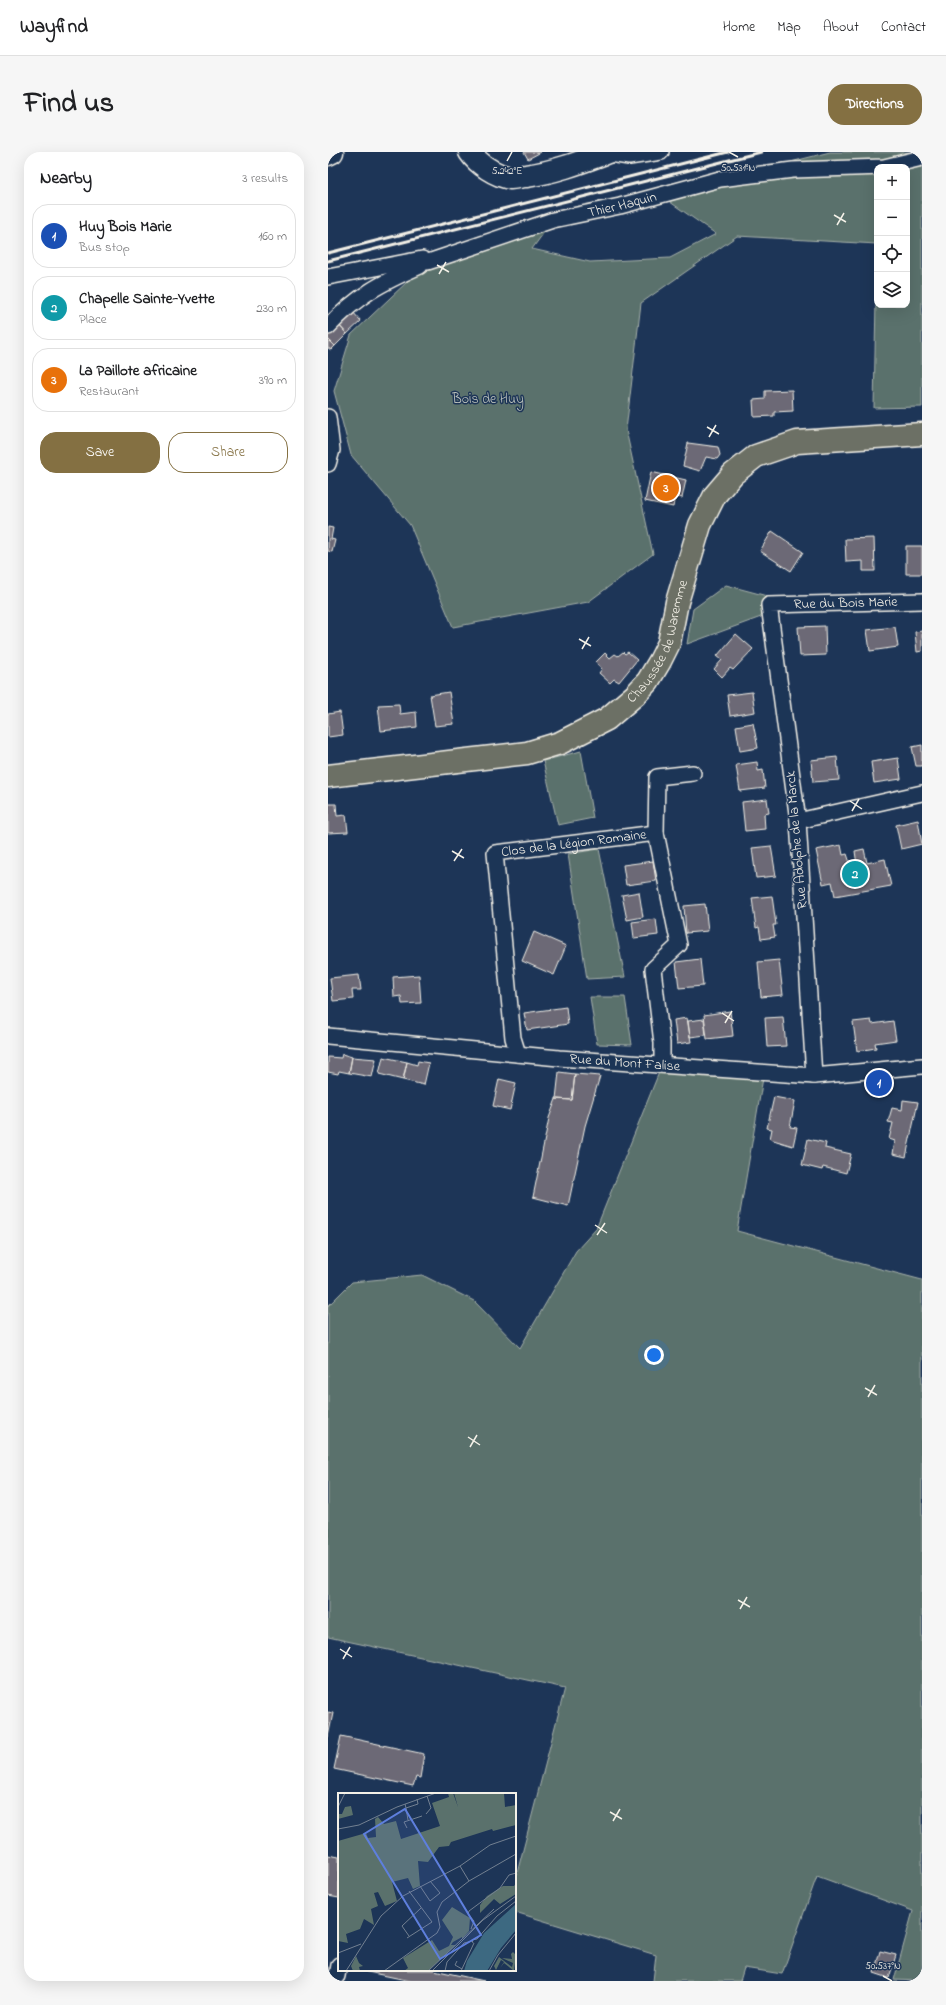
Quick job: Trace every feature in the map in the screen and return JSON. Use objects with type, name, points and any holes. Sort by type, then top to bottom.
[{"type":"main road","name":"Chaussée de Waremme","points":[[328,776],[526,754],[560,743],[607,719],[635,695],[648,681],[660,661],[669,643],[677,602],[700,525],[714,495],[733,474],[756,456],[797,442],[922,434]]},
{"type":"street","points":[[328,154],[332,152]]},
{"type":"street","points":[[470,152],[483,165],[494,172],[511,178],[539,174],[606,153],[629,157],[660,152]]},
{"type":"street","name":"Thier Haquin","points":[[328,277],[422,259],[428,262],[553,220],[620,206],[720,179],[793,170],[884,167],[922,158]]},
{"type":"street","points":[[328,327],[347,307],[382,283],[428,262]]},
{"type":"street","points":[[328,417],[332,450],[328,464]]},
{"type":"street","name":"Rue du Bois Marie","points":[[769,605],[922,601]]},
{"type":"street","name":"Rue Adolphe de la Marck","points":[[769,605],[798,821],[814,1076]]},
{"type":"street","points":[[656,833],[657,777],[693,773]]},
{"type":"street","points":[[798,821],[922,793]]},
{"type":"street","name":"Clos de la Légion Romaine","points":[[518,1054],[513,1038],[495,853],[656,833],[679,945],[653,969],[662,1043],[662,1065]]},
{"type":"street","name":"Rue du Mont Falise","points":[[328,1036],[518,1054],[814,1076],[922,1066]]},
{"type":"street","points":[[328,1980],[337,1976],[338,1970]]},
{"type":"green space","name":"Bois de Huy","points":[[830,152],[922,152],[922,407],[874,408],[876,308],[910,308],[910,164],[874,164],[874,244],[737,236],[641,303],[626,430],[653,554],[588,602],[453,627],[410,525],[351,455],[334,391],[351,335],[428,262],[553,220],[532,249],[590,262],[670,258],[716,234],[660,195]]},
{"type":"green space","points":[[726,585],[767,596],[761,617],[687,644],[693,609]]},
{"type":"green space","points":[[581,751],[593,818],[558,825],[543,761]]},
{"type":"green space","points":[[599,849],[625,977],[587,979],[568,854]]},
{"type":"green space","points":[[590,997],[625,997],[632,1045],[597,1044]]},
{"type":"green space","points":[[662,1065],[764,1072],[737,1231],[922,1280],[922,1981],[894,1980],[913,1911],[817,1876],[782,1974],[744,1968],[740,1981],[653,1981],[656,1955],[516,1912],[516,1877],[565,1688],[328,1637],[328,1306],[352,1282],[422,1275],[474,1301],[520,1348],[576,1251],[596,1229]]},
{"type":"building","points":[[524,152],[541,152],[528,159]]},
{"type":"building","points":[[351,310],[361,321],[347,334],[337,323]]},
{"type":"building","points":[[337,323],[347,334],[335,346],[328,339],[328,334]]},
{"type":"building","points":[[328,339],[335,346],[331,350],[328,348]]},
{"type":"building","points":[[792,390],[793,411],[774,412],[774,416],[754,417],[753,400],[765,399],[765,391]]},
{"type":"building","points":[[688,443],[718,447],[720,455],[717,459],[706,457],[700,471],[683,466]]},
{"type":"building","points":[[651,472],[686,480],[682,498],[675,496],[673,507],[645,501]]},
{"type":"building","points":[[328,527],[333,528],[331,539],[335,540],[332,552],[328,551]]},
{"type":"building","points":[[772,531],[803,552],[791,571],[760,551]]},
{"type":"building","points":[[874,538],[875,571],[863,571],[863,561],[846,562],[845,539]]},
{"type":"building","points":[[906,546],[922,546],[922,574],[906,574]]},
{"type":"building","points":[[825,626],[826,655],[800,656],[798,627]]},
{"type":"building","points":[[895,627],[898,647],[870,651],[867,630]]},
{"type":"building","points":[[922,631],[922,651],[917,652],[915,632]]},
{"type":"building","points":[[736,634],[753,649],[733,670],[730,668],[722,677],[714,669],[722,660],[717,656]]},
{"type":"building","points":[[623,652],[625,654],[628,652],[637,660],[619,682],[614,679],[610,683],[599,673],[602,669],[596,662],[605,653],[610,658],[615,654],[618,656]]},
{"type":"building","points":[[449,692],[454,724],[435,726],[430,695]]},
{"type":"building","points":[[752,692],[755,712],[730,716],[727,695]]},
{"type":"building","points":[[399,704],[400,714],[416,712],[417,727],[381,731],[378,705]]},
{"type":"building","points":[[340,712],[343,735],[328,737],[328,714]]},
{"type":"building","points":[[753,723],[758,748],[740,751],[736,726]]},
{"type":"building","points":[[922,745],[922,766],[916,766],[912,747]]},
{"type":"building","points":[[837,757],[839,780],[813,782],[811,760]]},
{"type":"building","points":[[898,758],[901,779],[874,783],[871,762]]},
{"type":"building","points":[[757,762],[758,771],[763,770],[765,788],[740,791],[736,765]]},
{"type":"building","points":[[767,799],[769,813],[764,814],[765,829],[745,831],[742,802]]},
{"type":"building","points":[[328,804],[336,804],[337,816],[346,815],[348,832],[328,833]]},
{"type":"building","points":[[918,820],[922,844],[901,849],[896,825]]},
{"type":"building","points":[[841,845],[843,855],[847,854],[851,866],[857,865],[855,851],[864,849],[867,863],[885,859],[891,886],[835,896],[832,882],[823,884],[816,850]]},
{"type":"building","points":[[771,846],[776,876],[756,878],[752,848]]},
{"type":"building","points":[[653,861],[656,881],[626,885],[623,865]]},
{"type":"building","points":[[639,892],[643,917],[627,920],[622,895]]},
{"type":"building","points":[[772,896],[776,925],[773,925],[775,937],[761,939],[759,927],[756,928],[752,898]]},
{"type":"building","points":[[705,904],[708,931],[686,933],[684,906]]},
{"type":"building","points":[[656,919],[658,935],[634,938],[632,922]]},
{"type":"building","points":[[534,932],[566,946],[554,975],[522,961]]},
{"type":"building","points":[[700,959],[703,986],[679,988],[676,962]]},
{"type":"building","points":[[779,960],[783,995],[761,997],[758,962]]},
{"type":"building","points":[[359,975],[361,990],[352,990],[353,999],[333,1001],[330,978]]},
{"type":"building","points":[[419,975],[421,1003],[402,1004],[401,996],[394,997],[393,977]]},
{"type":"building","points":[[566,1007],[568,1024],[527,1030],[524,1013]]},
{"type":"building","points":[[730,1011],[733,1036],[707,1039],[704,1015]]},
{"type":"building","points":[[783,1017],[786,1046],[767,1047],[765,1018]]},
{"type":"building","points":[[687,1018],[691,1042],[677,1044],[674,1020]]},
{"type":"building","points":[[704,1019],[706,1035],[690,1037],[688,1021]]},
{"type":"building","points":[[871,1020],[872,1024],[893,1021],[896,1040],[875,1043],[876,1048],[857,1051],[853,1022]]},
{"type":"building","points":[[342,1054],[352,1057],[349,1073],[339,1071],[338,1074],[328,1072],[328,1057],[341,1058]]},
{"type":"building","points":[[352,1057],[376,1059],[372,1077],[349,1073]]},
{"type":"building","points":[[383,1057],[407,1062],[403,1080],[379,1074]]},
{"type":"building","points":[[418,1061],[429,1063],[424,1085],[403,1080],[407,1062],[417,1065]]},
{"type":"building","points":[[559,1072],[575,1074],[572,1100],[556,1099]]},
{"type":"building","points":[[575,1074],[600,1076],[585,1126],[568,1206],[533,1197],[549,1118],[556,1099],[572,1100]]},
{"type":"building","points":[[499,1079],[516,1083],[510,1110],[493,1106]]},
{"type":"building","points":[[774,1097],[795,1101],[790,1127],[797,1128],[793,1146],[770,1139],[772,1129],[767,1128]]},
{"type":"building","points":[[903,1100],[918,1102],[906,1157],[893,1154],[895,1141],[889,1139],[893,1123],[888,1122],[892,1108],[902,1110]]},
{"type":"building","points":[[808,1139],[826,1143],[825,1148],[851,1154],[846,1173],[823,1167],[822,1170],[802,1165]]},
{"type":"building","points":[[328,1712],[333,1713],[328,1737]]},
{"type":"building","points":[[341,1736],[424,1754],[420,1778],[416,1777],[413,1786],[334,1769]]},
{"type":"building","points":[[328,1855],[338,1857],[338,1898],[328,1896]]},
{"type":"building","points":[[880,1951],[896,1955],[889,1978],[874,1973]]},
{"type":"building","points":[[363,1971],[439,1971],[484,1981],[411,1981]]},
{"type":"railway","points":[[328,253],[728,152]]},
{"type":"railway","points":[[328,261],[761,152]]},
{"type":"place","name":"La Paillote africaine","points":[[666,488]]},
{"type":"place","name":"Chapelle Sainte-Yvette","points":[[855,874]]},
{"type":"place","name":"Huy Bois Marie","points":[[879,1083]]}]
